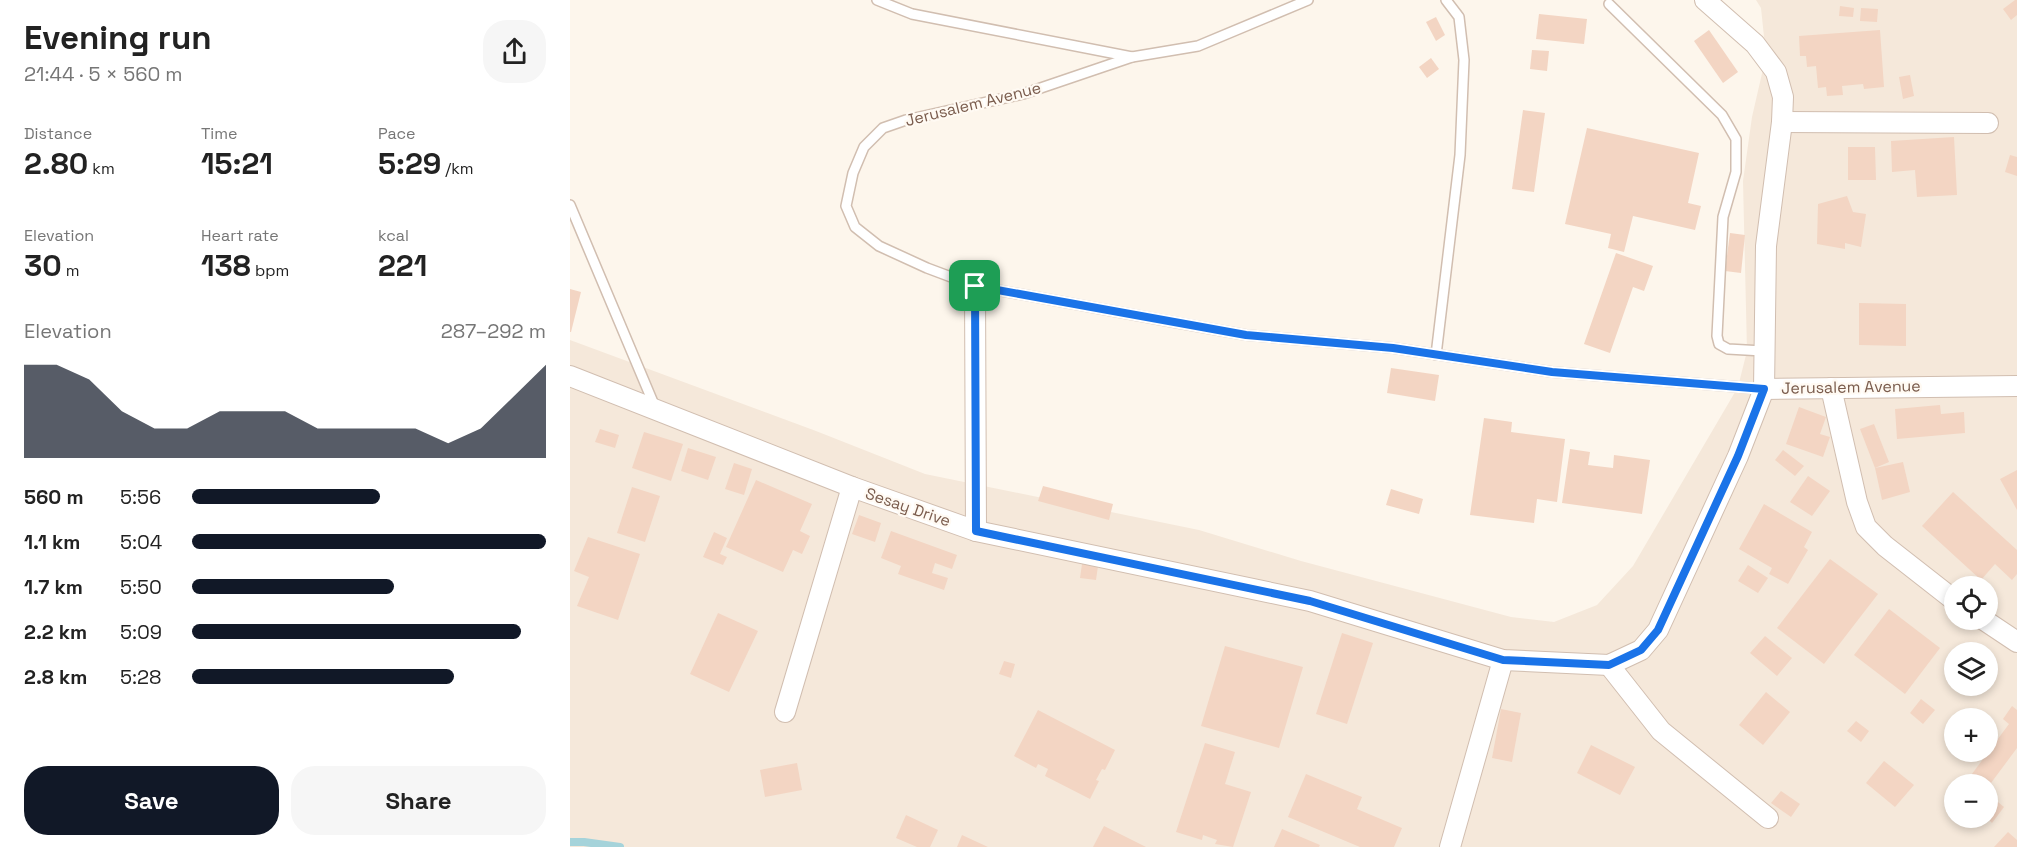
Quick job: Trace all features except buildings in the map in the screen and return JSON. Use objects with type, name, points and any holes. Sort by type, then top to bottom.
[{"type":"street","points":[[1705,0],[1755,44],[1776,72],[1782,97],[1782,122],[1766,246],[1764,389]]},
{"type":"street","points":[[1782,122],[1988,123]]},
{"type":"street","points":[[975,286],[976,531]]},
{"type":"street","name":"Sesay Drive","points":[[570,376],[852,488],[976,531],[1310,601],[1503,660],[1609,665],[1641,650],[1658,630],[1738,456],[1764,389]]},
{"type":"street","name":"Jerusalem Avenue","points":[[1764,389],[2017,386]]},
{"type":"street","points":[[1831,388],[1857,502],[1866,527],[1885,546],[1944,592]]},
{"type":"street","points":[[785,712],[852,488]]},
{"type":"street","points":[[1998,629],[2017,642]]},
{"type":"street","points":[[1450,847],[1503,660]]},
{"type":"street","points":[[1609,665],[1661,731],[1768,818]]},
{"type":"lane","points":[[877,0],[912,14],[1132,57],[1198,46],[1308,0]]},
{"type":"lane","points":[[1436,355],[1460,155],[1464,60],[1459,17],[1446,0]]},
{"type":"lane","points":[[1610,4],[1722,115],[1736,139],[1736,172],[1723,217],[1716,336],[1719,344],[1728,349],[1763,351]]},
{"type":"lane","name":"Jerusalem Avenue","points":[[1132,57],[1023,94],[906,120],[883,128],[864,147],[853,173],[846,206],[855,227],[879,246],[927,268],[975,286],[1246,335],[1393,348],[1552,372],[1764,389]]},
{"type":"lane","points":[[570,205],[656,409]]},
{"type":"shaded area","points":[[1756,0],[2017,0],[2017,847],[570,847],[570,340],[925,474],[1199,530],[1301,561],[1511,617],[1554,622],[1597,605],[1633,566],[1738,387],[1747,351],[1743,181],[1752,117],[1766,56],[1761,8]]},
{"type":"waterway","points":[[570,842],[620,847]]},
{"type":"route","points":[[975,286],[1246,335],[1393,348],[1552,372],[1764,389],[1738,456],[1658,630],[1641,650],[1609,665],[1503,660],[1310,601],[1079,555],[976,531],[975,286]]}]
